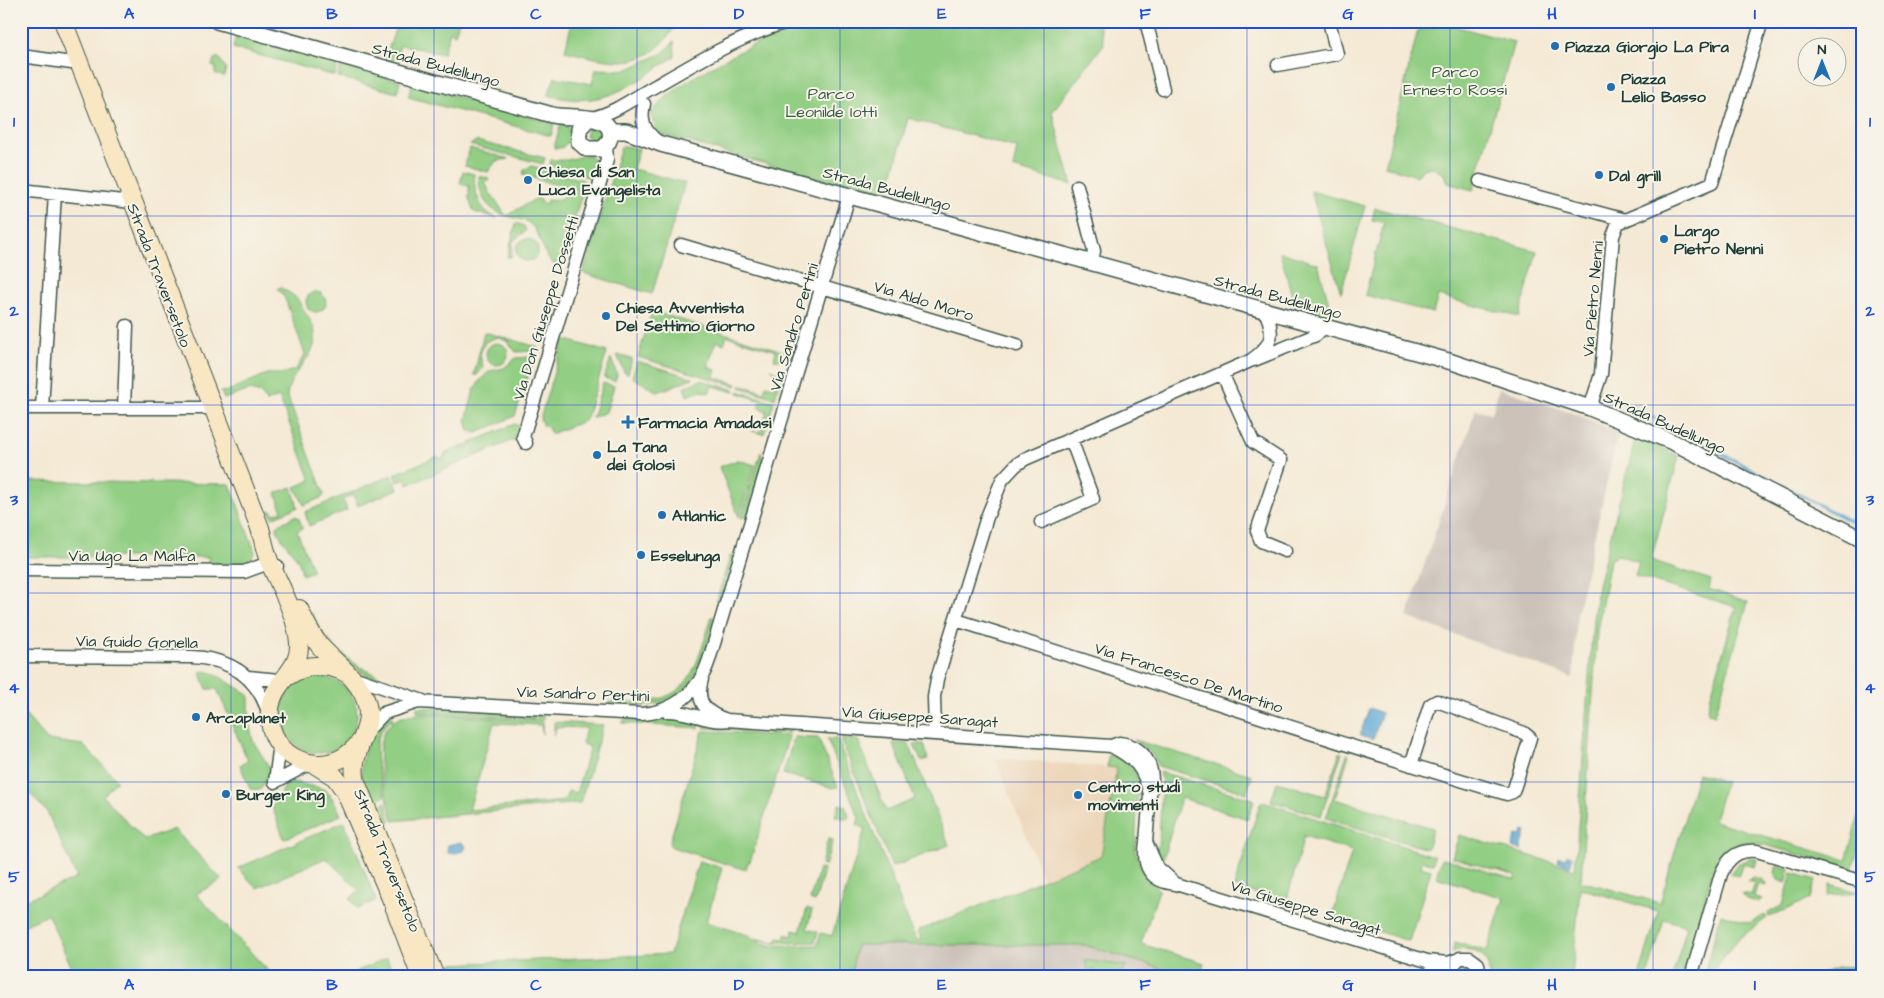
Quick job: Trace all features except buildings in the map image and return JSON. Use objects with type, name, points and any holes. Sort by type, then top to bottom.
[{"type":"main road","name":"Strada Traversetolo","points":[[63,21],[294,622],[299,642],[297,661],[274,694],[269,715],[275,737],[289,754],[314,764],[334,777],[345,791],[393,903],[421,977]]},
{"type":"main road","name":"Strada Traversetolo","points":[[273,571],[314,638],[361,689],[367,704],[368,720],[354,766],[356,782],[435,977]]},
{"type":"main road","points":[[288,676],[301,669],[316,666],[331,667],[348,675]]},
{"type":"main road","points":[[314,764],[327,764],[342,758],[362,739]]},
{"type":"street","name":"Strada Budellungo","points":[[216,21],[257,27],[560,116],[604,122],[605,140]]},
{"type":"street","points":[[578,133],[581,125],[590,119],[605,115],[627,104],[734,42],[789,21]]},
{"type":"street","points":[[1146,21],[1163,89]]},
{"type":"street","points":[[1278,65],[1337,54],[1329,21]]},
{"type":"street","points":[[1480,181],[1622,219],[1712,183],[1762,21]]},
{"type":"street","points":[[21,56],[79,64]]},
{"type":"street","points":[[605,140],[614,121],[661,92],[676,75]]},
{"type":"street","points":[[644,104],[642,113],[644,128],[661,144]]},
{"type":"street","name":"Strada Budellungo","points":[[560,116],[578,133],[581,145],[605,140],[640,138],[1452,362],[1590,408],[1675,443],[1863,540]]},
{"type":"street","name":"Via Don Giuseppe Dossetti","points":[[526,443],[523,437],[599,183],[599,160],[605,140]]},
{"type":"street","points":[[1077,186],[1094,251],[1092,263]]},
{"type":"street","points":[[21,190],[132,202]]},
{"type":"street","points":[[42,408],[55,194]]},
{"type":"street","name":"Via Sandro Pertini","points":[[348,675],[426,701],[636,714],[656,712],[685,698],[703,675],[849,196]]},
{"type":"street","name":"Via Pietro Nenni","points":[[1590,408],[1601,374],[1614,231],[1622,219]]},
{"type":"street","name":"Via Aldo Moro","points":[[681,245],[1017,346]]},
{"type":"street","points":[[1265,310],[1272,331]]},
{"type":"street","points":[[1250,361],[1266,347],[1272,331],[1292,318],[1301,341]]},
{"type":"street","points":[[124,408],[127,326]]},
{"type":"street","points":[[934,733],[936,684],[987,517],[1002,480],[1016,465],[1024,459],[1222,373],[1316,335],[1324,327]]},
{"type":"street","points":[[1222,373],[1253,442],[1281,460],[1252,547]]},
{"type":"street","points":[[21,408],[212,408]]},
{"type":"street","points":[[1041,522],[1093,499],[1070,439]]},
{"type":"street","points":[[1257,531],[1261,541],[1285,551]]},
{"type":"street","name":"Via Ugo La Malfa","points":[[21,570],[273,571]]},
{"type":"street","name":"Via Francesco De Martino","points":[[956,620],[1411,765],[1507,794],[1513,792],[1530,738],[1524,733],[1437,701],[1430,705],[1411,765]]},
{"type":"street","name":"Via Guido Gonella","points":[[21,656],[199,658],[220,663],[248,677],[279,680],[288,676]]},
{"type":"street","points":[[702,703],[700,689],[703,675]]},
{"type":"street","points":[[248,677],[258,690],[269,715]]},
{"type":"street","name":"Via Giuseppe Saragat","points":[[685,698],[696,697],[709,713],[728,720]]},
{"type":"street","points":[[685,698],[682,702],[683,708],[690,713]]},
{"type":"street","name":"Via Sandro Pertini","points":[[362,739],[384,713],[402,706],[426,701]]},
{"type":"street","name":"Via Giuseppe Saragat","points":[[656,712],[676,711],[690,713],[712,721],[728,720],[1111,746],[1119,743],[1127,744],[1144,755],[1153,776],[1144,854],[1149,870],[1162,882],[1176,884],[1427,961],[1448,963],[1465,958],[1474,961],[1480,969],[1480,977]]},
{"type":"street","points":[[275,737],[279,751],[275,782],[304,766],[314,764]]},
{"type":"street","points":[[1691,977],[1721,874],[1728,861],[1734,855],[1758,851],[1863,882]]},
{"type":"street","name":"Via Giuseppe Saragat","points":[[1450,977],[1450,968],[1456,960]]},
{"type":"street","name":"Via Giuseppe Saragat","points":[[1427,961],[1450,977]]},
{"type":"shaded area","points":[[1499,388],[1581,416],[1618,433],[1577,614],[1573,678],[1407,617],[1476,409],[1492,414]]},
{"type":"shaded area","points":[[995,758],[1117,768],[1102,856],[1044,881]]},
{"type":"shaded area","points":[[856,945],[1085,945],[1188,977],[851,977]]},
{"type":"green space","points":[[398,21],[459,21],[455,34],[450,32],[443,54],[401,45],[393,61],[384,62]]},
{"type":"green space","points":[[572,21],[678,21],[667,38],[655,50],[642,57],[615,61],[565,51]]},
{"type":"green space","name":"Parco Leonilde Iotti","points":[[835,21],[1098,21],[1104,44],[1052,112],[1072,185],[1013,168],[1017,148],[908,118],[886,198],[657,133],[651,115],[658,105],[671,93],[705,70],[772,37]]},
{"type":"green space","name":"Parco Ernesto Rossi","points":[[1420,21],[1435,21],[1514,42],[1473,190],[1447,183],[1444,174],[1431,167],[1423,169],[1417,176],[1385,166]]},
{"type":"green space","points":[[240,37],[338,64],[335,76],[233,48],[235,39]]},
{"type":"green space","points":[[674,41],[675,56],[644,77],[616,92],[586,99],[568,99],[548,95],[555,77],[592,84],[596,69],[626,70],[663,53]]},
{"type":"green space","points":[[218,57],[226,68],[224,77],[215,74],[216,68],[212,66],[214,59]]},
{"type":"green space","points":[[341,65],[400,81],[397,93],[338,77]]},
{"type":"green space","points":[[412,84],[554,124],[551,136],[408,97]]},
{"type":"green space","points":[[561,123],[568,127],[570,139],[562,148],[554,148]]},
{"type":"green space","points":[[594,125],[600,127],[602,133],[600,139],[594,141],[588,139],[586,133],[588,127]]},
{"type":"green space","points":[[476,141],[545,158],[543,164],[470,145]]},
{"type":"green space","points":[[621,147],[639,149],[633,169],[685,183],[652,294],[583,273]]},
{"type":"green space","points":[[470,148],[509,159],[496,161],[488,172],[465,166]]},
{"type":"green space","points":[[587,155],[596,164],[595,179],[549,166],[551,160],[567,160]]},
{"type":"green space","points":[[532,166],[583,180],[585,183],[561,264],[558,267],[548,258],[534,228],[529,223],[506,216],[537,198],[541,199],[540,202],[546,204],[547,200],[557,200],[562,197],[568,189],[578,193],[579,190],[569,188],[569,185],[567,188],[523,175],[524,170]]},
{"type":"green space","points":[[463,171],[474,174],[475,187],[482,206],[497,218],[474,212],[469,200],[469,186],[460,184]]},
{"type":"green space","points":[[479,176],[488,178],[489,181],[485,182],[490,193],[506,216],[493,209],[484,199]]},
{"type":"green space","points":[[1311,191],[1365,206],[1341,293]]},
{"type":"green space","points":[[1375,208],[1537,251],[1519,317],[1438,296],[1433,313],[1365,295],[1384,223],[1372,220]]},
{"type":"green space","points":[[516,223],[524,226],[526,231],[513,241],[511,257],[507,257]]},
{"type":"green space","points":[[527,239],[535,242],[538,250],[535,258],[527,261],[519,258],[516,250],[519,242]]},
{"type":"green space","points":[[1280,252],[1318,264],[1335,325],[1298,318]]},
{"type":"green space","points":[[280,287],[299,301],[312,325],[315,336],[314,346],[297,372],[287,395],[324,494],[323,497],[304,505],[295,487],[311,480],[279,397],[266,402],[261,393],[250,390],[224,399],[221,392],[228,391],[267,374],[282,374],[296,369],[305,354],[284,296],[277,289]]},
{"type":"green space","points":[[316,292],[323,295],[326,302],[323,309],[316,312],[309,309],[306,302],[309,295]]},
{"type":"green space","points":[[652,311],[789,353],[786,361],[774,359],[776,351],[727,336],[724,344],[716,341],[708,367],[716,370],[714,377],[737,384],[736,386],[638,357]]},
{"type":"green space","points":[[484,332],[509,339],[508,342],[497,337],[485,342],[480,354],[483,368],[477,375],[474,375]]},
{"type":"green space","points":[[510,339],[537,348],[533,351],[516,352],[509,343]]},
{"type":"green space","points":[[564,339],[607,352],[586,420],[551,434],[547,426],[543,426],[540,419]]},
{"type":"green space","points":[[497,343],[505,346],[508,354],[505,362],[497,365],[489,362],[486,354],[489,346]]},
{"type":"green space","points":[[617,355],[632,359],[628,374],[624,372]]},
{"type":"green space","points":[[530,357],[533,361],[515,416],[477,433],[469,431],[466,421],[474,390],[481,379],[490,371],[504,368],[516,358]]},
{"type":"green space","points":[[611,358],[617,375],[615,381],[604,378]]},
{"type":"green space","points":[[637,361],[693,378],[658,392],[632,377]]},
{"type":"green space","points":[[771,369],[782,374],[775,398],[740,387],[740,385],[764,392],[766,385],[774,387],[778,373]]},
{"type":"green space","points":[[701,380],[735,390],[734,392],[712,386],[709,393],[701,391],[687,396],[684,387]]},
{"type":"green space","points":[[603,383],[614,386],[606,412],[592,418]]},
{"type":"green space","points":[[738,391],[774,402],[764,434],[752,431],[760,432],[767,411],[759,408],[761,401],[738,393]]},
{"type":"green space","points":[[515,424],[520,427],[519,435],[516,439],[476,456],[470,443]]},
{"type":"green space","points":[[1636,436],[1679,456],[1651,560],[1711,580],[1709,589],[1748,602],[1715,715],[1709,713],[1707,709],[1736,607],[1635,576],[1639,562],[1618,555],[1610,560],[1597,631],[1581,881],[1660,903],[1698,773],[1725,782],[1714,820],[1717,822],[1846,860],[1863,802],[1863,831],[1852,870],[1758,843],[1743,843],[1730,848],[1720,858],[1713,871],[1682,977],[1672,977],[1687,926],[1664,919],[1647,977],[1639,977],[1658,911],[1580,888],[1572,977],[1489,977],[1487,963],[1478,953],[1466,949],[1452,952],[1455,942],[1487,951],[1504,898],[1436,877],[1441,860],[1444,858],[1515,880],[1516,876],[1452,857],[1459,835],[1575,869],[1593,620],[1598,585]]},
{"type":"green space","points":[[468,444],[474,457],[408,485],[406,479],[398,482],[395,474],[438,456],[440,459],[445,457],[444,454]]},
{"type":"green space","points":[[761,452],[763,461],[747,516],[741,518]]},
{"type":"green space","points":[[738,460],[755,465],[739,517],[719,467]]},
{"type":"green space","points":[[392,475],[398,489],[358,506],[353,495],[343,499],[347,510],[309,526],[305,512]]},
{"type":"green space","points":[[21,481],[230,484],[255,552],[247,561],[235,564],[209,563],[208,557],[21,557]]},
{"type":"green space","points":[[292,487],[298,507],[272,518],[269,511],[271,510],[273,514],[282,511],[276,493]]},
{"type":"green space","points":[[295,516],[298,517],[303,528],[297,531],[313,571],[302,575],[295,555],[282,539],[276,526]]},
{"type":"green space","points":[[730,556],[734,557],[721,599],[716,602]]},
{"type":"green space","points":[[312,613],[325,637],[334,647],[366,670],[391,682],[390,686],[364,674],[333,652],[309,614]]},
{"type":"green space","points":[[712,616],[715,620],[701,664],[693,679],[683,691],[671,699],[656,704],[609,706],[609,702],[655,700],[671,694],[682,686],[691,674],[698,659]]},
{"type":"green space","points":[[205,671],[215,674],[249,695],[249,723],[253,741],[271,770],[260,790],[250,789],[240,765],[248,761],[217,689],[207,689],[200,672]]},
{"type":"green space","points":[[319,677],[334,680],[346,688],[354,700],[357,715],[354,730],[346,742],[334,750],[319,753],[304,750],[292,742],[284,730],[281,715],[284,700],[292,688],[304,680]]},
{"type":"green space","points":[[417,707],[543,715],[543,719],[417,712]]},
{"type":"green space","points":[[21,710],[47,740],[83,745],[117,780],[103,796],[144,840],[174,829],[222,880],[196,894],[274,977],[76,977],[48,915],[21,927],[21,902],[77,878],[47,812],[21,784]]},
{"type":"green space","points":[[424,714],[543,721],[542,734],[541,725],[494,723],[469,810],[565,801],[568,791],[576,793],[590,747],[582,744],[586,728],[556,727],[554,735],[554,722],[603,725],[580,803],[393,821],[381,770],[380,752],[382,737],[389,725],[403,717]]},
{"type":"green space","points":[[391,715],[393,719],[384,726],[379,735],[376,754],[385,796],[371,802],[363,783],[361,771],[364,753],[372,735]]},
{"type":"green space","points":[[665,716],[701,722],[699,728],[622,723],[625,719]]},
{"type":"green space","points":[[706,723],[791,729],[789,733],[704,728]]},
{"type":"green space","points":[[703,731],[789,736],[746,870],[672,847],[669,844]]},
{"type":"green space","points":[[794,737],[818,738],[838,787],[833,788],[783,774]]},
{"type":"green space","points":[[827,739],[837,739],[912,931],[918,941],[921,939],[918,931],[1101,856],[1117,768],[1107,767],[1108,755],[1125,761],[1136,773],[1140,785],[1138,787],[1135,850],[1144,874],[1159,890],[1141,944],[1204,963],[1200,977],[1188,977],[1085,945],[856,945],[851,977],[455,977],[450,964],[670,954],[699,861],[722,868],[706,922],[751,936],[753,940],[773,946],[817,945],[821,933],[832,936],[865,828],[857,825],[859,818]]},
{"type":"green space","points":[[841,739],[858,740],[886,811],[915,799],[893,743],[909,744],[949,845],[892,867]]},
{"type":"green space","points":[[1134,740],[1252,775],[1247,793],[1158,766],[1151,753]]},
{"type":"green space","points":[[914,744],[924,744],[928,759],[921,761]]},
{"type":"green space","points":[[1340,752],[1342,753],[1321,816],[1271,801],[1277,782],[1325,796]]},
{"type":"green space","points":[[1347,754],[1349,755],[1335,799],[1433,828],[1427,849],[1326,818]]},
{"type":"green space","points":[[1160,772],[1252,799],[1254,801],[1248,819],[1181,798],[1162,862],[1156,848],[1159,845],[1162,780]]},
{"type":"green space","points":[[293,781],[323,789],[331,796],[341,815],[284,839],[272,807],[288,782]]},
{"type":"green space","points":[[386,802],[390,822],[381,820],[374,808]]},
{"type":"green space","points":[[1263,802],[1434,856],[1433,863],[1423,861],[1421,867],[1431,870],[1409,941],[1332,917],[1352,851],[1304,836],[1286,903],[1234,887],[1260,804]]},
{"type":"green space","points":[[839,804],[845,806],[849,815],[847,819],[835,816]]},
{"type":"green space","points":[[341,823],[345,823],[376,900],[358,909],[350,899],[359,890],[326,858],[257,888],[238,868]]},
{"type":"green space","points":[[828,839],[833,840],[825,866],[821,865]]},
{"type":"green space","points":[[1748,859],[1757,859],[1755,867],[1743,864],[1738,876],[1730,874],[1737,864]]},
{"type":"green space","points":[[1777,865],[1790,869],[1786,883],[1778,880],[1775,873]]},
{"type":"green space","points":[[819,869],[824,870],[815,902],[810,900]]},
{"type":"green space","points":[[1792,873],[1816,880],[1810,899],[1769,917],[1768,913],[1783,905]]},
{"type":"green space","points":[[1753,877],[1762,880],[1766,884],[1766,886],[1758,884],[1754,896],[1762,899],[1758,902],[1747,899],[1743,895],[1743,893],[1751,895],[1755,883],[1747,881]]},
{"type":"green space","points":[[1830,884],[1857,892],[1827,896]]},
{"type":"green space","points":[[807,908],[812,910],[807,929],[818,932],[815,942],[776,943],[778,938],[784,939],[786,934],[792,936],[794,930],[800,932]]},
{"type":"green space","points":[[1721,914],[1750,923],[1765,915],[1767,918],[1738,939],[1708,977],[1703,977]]},
{"type":"green space","points":[[387,958],[394,975],[390,977],[344,977]]},
{"type":"green space","points":[[1085,960],[1127,966],[1123,968],[1123,971],[1107,975],[1106,972],[1095,974],[1094,969],[1087,970]]},
{"type":"green space","points":[[1465,965],[1470,967],[1472,972],[1470,977],[1465,979],[1460,977],[1458,972],[1460,967]]},
{"type":"green space","points":[[1863,965],[1863,969],[1811,977],[1837,968]]},
{"type":"water","points":[[1369,708],[1382,713],[1373,739],[1360,735]]},
{"type":"water","points":[[1523,831],[1526,832],[1521,850],[1512,847],[1516,835],[1521,836]]},
{"type":"water","points":[[461,842],[466,846],[464,851],[451,854],[447,852],[448,845]]},
{"type":"water","points":[[1567,855],[1573,857],[1570,866],[1558,862],[1559,857],[1566,859]]},
{"type":"waterway","points":[[1629,405],[1863,528]]},
{"type":"place","name":"Piazza Giorgio La Pira","points":[[1555,46]]},
{"type":"place","name":"Piazza Lelio Basso","points":[[1611,87]]},
{"type":"place","name":"Dal grill","points":[[1599,175]]},
{"type":"place","name":"Chiesa di San Luca Evangelista","points":[[528,180]]},
{"type":"place","name":"Largo Pietro Nenni","points":[[1664,239]]},
{"type":"place","name":"Chiesa Avventista Del Settimo Giorno","points":[[606,316]]},
{"type":"place","name":"Farmacia Amadasi","points":[[628,422]]},
{"type":"place","name":"La Tana dei Golosi","points":[[597,455]]},
{"type":"place","name":"Atlantic","points":[[662,515]]},
{"type":"place","name":"Esselunga","points":[[641,555]]},
{"type":"place","name":"Arcaplanet","points":[[196,717]]},
{"type":"place","name":"Burger King","points":[[226,794]]},
{"type":"place","name":"Centro studi movimenti","points":[[1078,795]]}]
